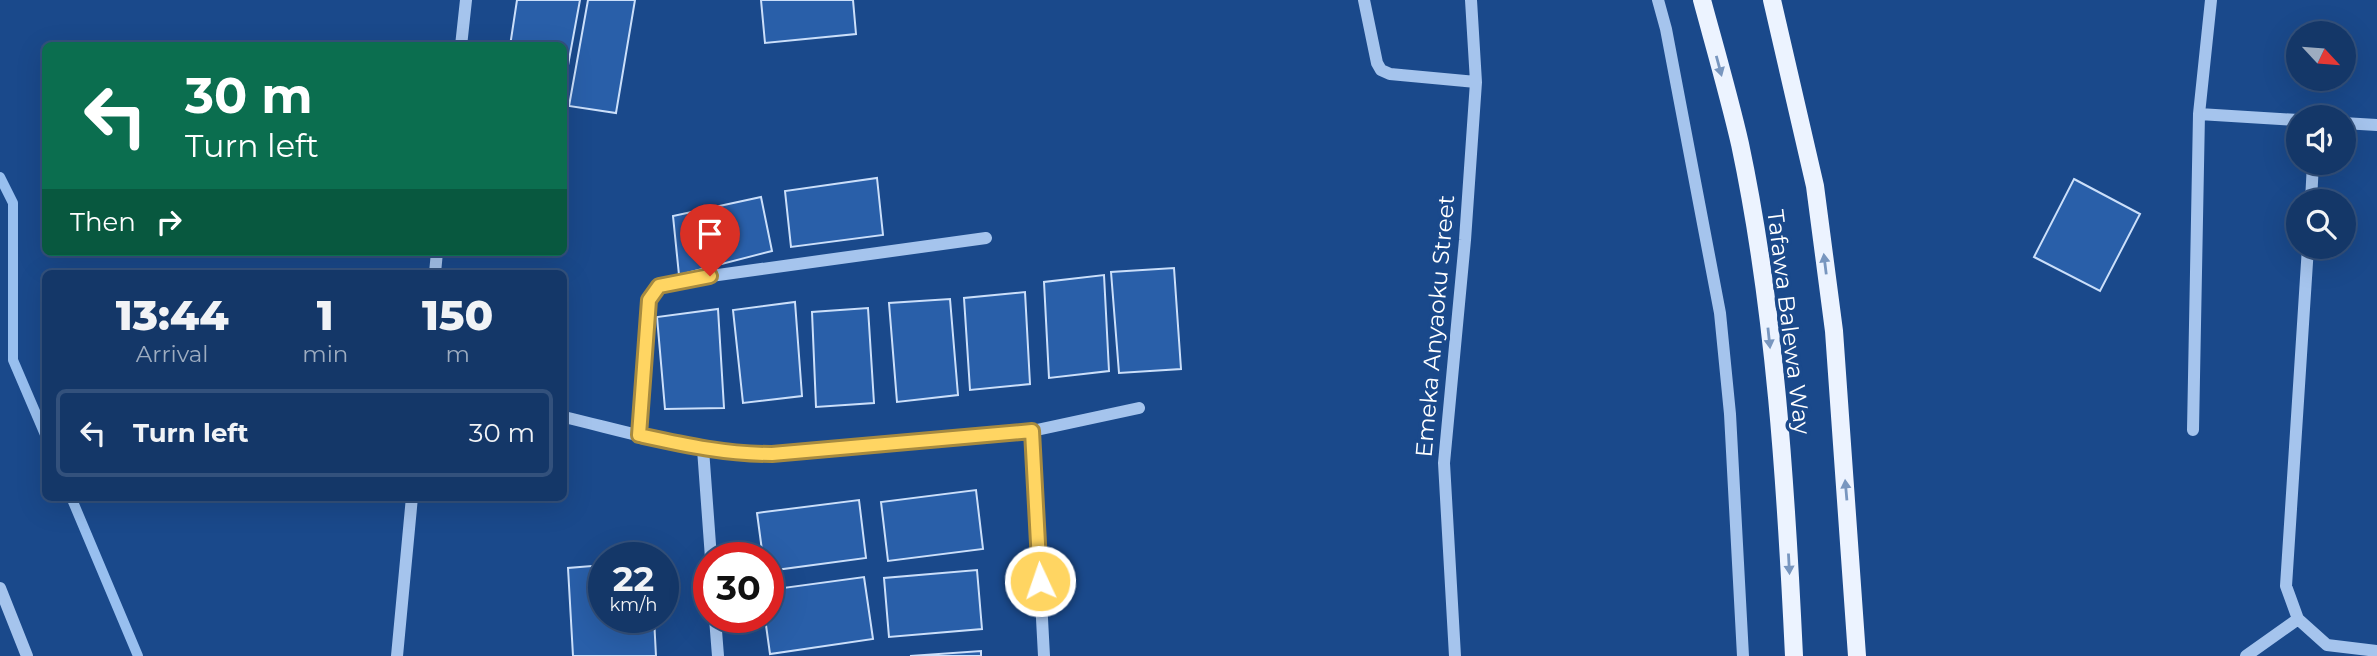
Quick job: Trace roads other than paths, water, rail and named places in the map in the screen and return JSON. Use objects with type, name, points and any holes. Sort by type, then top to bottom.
[{"type":"main road","name":"Tafawa Balewa Way","points":[[1702,0],[1740,144],[1765,295],[1787,509],[1794,656]]},
{"type":"main road","name":"Tafawa Balewa Way","points":[[1772,0],[1815,186],[1834,331],[1857,656]]},
{"type":"street","points":[[461,42],[466,0]]},
{"type":"street","points":[[1364,0],[1377,63],[1381,70],[1390,74],[1476,82]]},
{"type":"street","name":"Emeka Anyaoku Street","points":[[1455,656],[1444,463],[1465,240],[1476,82],[1471,0]]},
{"type":"street","points":[[1658,0],[1666,29],[1720,313],[1730,414],[1743,656]]},
{"type":"street","points":[[2193,430],[2199,114],[2211,0]]},
{"type":"street","points":[[2199,114],[2286,119]]},
{"type":"street","points":[[2356,124],[2377,125]]},
{"type":"street","points":[[639,435],[649,300],[659,286],[682,280],[986,238]]},
{"type":"street","points":[[2307,259],[2287,586],[2298,619],[2327,645],[2377,651]]},
{"type":"street","points":[[567,419],[703,449],[739,454],[772,454],[1032,431],[1139,408]]},
{"type":"street","points":[[1032,431],[1044,656]]},
{"type":"street","points":[[703,449],[710,542]]},
{"type":"street","points":[[397,656],[412,501]]},
{"type":"street","points":[[0,588],[27,656]]},
{"type":"street","points":[[2246,656],[2298,619]]},
{"type":"street","points":[[716,633],[718,656]]},
{"type":"waterway","points":[[0,177],[13,203],[13,360],[42,428]]},
{"type":"waterway","points":[[73,501],[138,656]]}]
